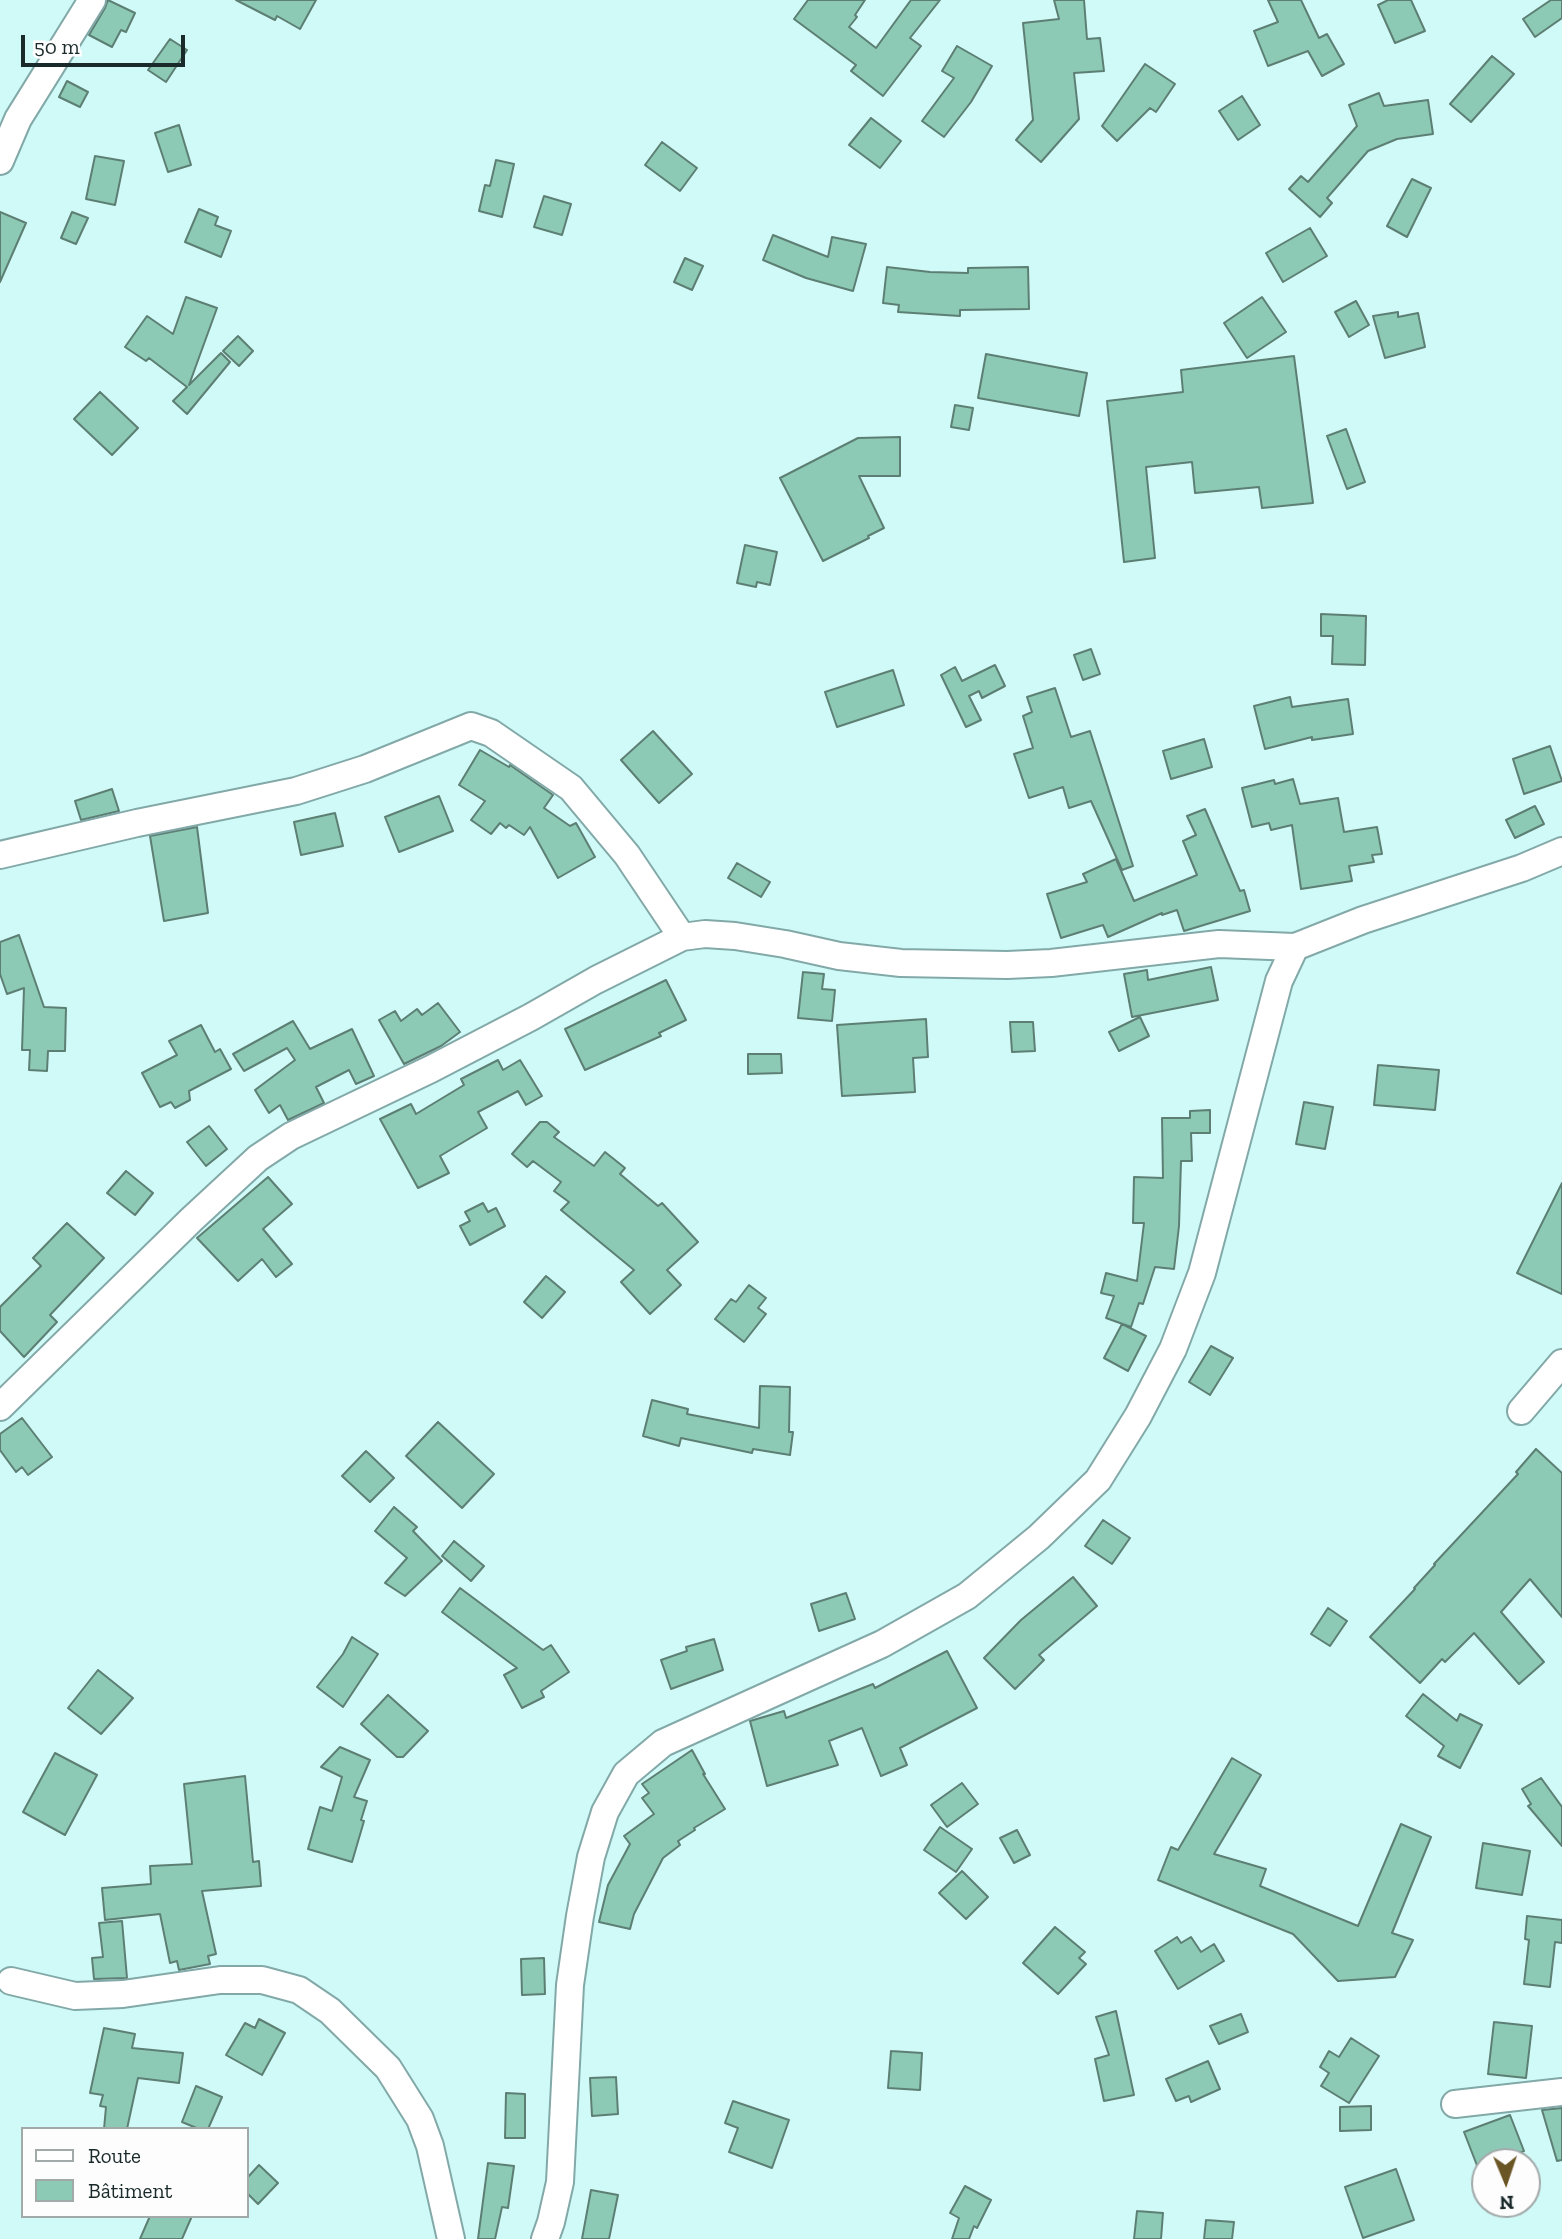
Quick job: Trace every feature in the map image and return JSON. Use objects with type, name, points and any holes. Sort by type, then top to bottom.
[{"type":"street","points":[[0,161],[18,119],[92,0]]},
{"type":"street","points":[[0,855],[137,823],[296,791],[365,769],[471,726],[491,733],[571,788],[627,855],[682,937]]},
{"type":"street","points":[[0,1407],[258,1158],[291,1136],[430,1069],[531,1017],[596,979],[682,937],[705,934],[734,936],[839,956],[901,963],[994,965],[1051,963],[1219,944],[1295,947],[1363,920],[1496,877],[1562,851]]},
{"type":"street","points":[[544,2239],[551,2222],[560,2182],[570,1985],[580,1916],[591,1857],[605,1812],[626,1774],[663,1743],[882,1644],[967,1596],[1038,1537],[1098,1480],[1138,1416],[1173,1349],[1202,1273],[1270,1012],[1286,963],[1295,947]]},
{"type":"street","points":[[1521,1411],[1562,1363]]},
{"type":"street","points":[[11,1981],[75,1996],[123,1994],[220,1980],[262,1980],[299,1990],[330,2011],[388,2068],[421,2119],[452,2239]]},
{"type":"street","points":[[1455,2104],[1562,2092]]},
{"type":"building","points":[[108,0],[135,13],[126,32],[121,30],[112,47],[89,35]]},
{"type":"building","points":[[236,0],[316,0],[300,29],[277,16],[275,20]]},
{"type":"building","points":[[808,0],[865,0],[849,27],[876,48],[911,0],[940,0],[910,38],[921,46],[883,96],[851,71],[856,65],[794,19]]},
{"type":"building","points":[[1054,0],[1084,0],[1087,39],[1100,38],[1104,71],[1074,73],[1079,119],[1041,162],[1016,140],[1033,120],[1023,23],[1059,19]]},
{"type":"building","points":[[1268,0],[1301,0],[1319,38],[1327,34],[1344,64],[1322,76],[1308,51],[1268,66],[1254,31],[1278,22]]},
{"type":"building","points":[[1388,0],[1411,0],[1425,31],[1395,43],[1378,5]]},
{"type":"building","points":[[1551,0],[1562,0],[1562,18],[1535,37],[1523,19]]},
{"type":"building","points":[[170,39],[187,50],[166,82],[148,70]]},
{"type":"building","points":[[957,46],[992,66],[971,102],[944,137],[922,121],[954,78],[942,71]]},
{"type":"building","points":[[1492,56],[1514,74],[1471,122],[1450,104]]},
{"type":"building","points":[[1145,64],[1175,84],[1156,112],[1150,108],[1117,141],[1102,126]]},
{"type":"building","points":[[67,81],[88,92],[80,107],[59,97]]},
{"type":"building","points":[[1379,93],[1384,106],[1428,100],[1433,134],[1397,139],[1368,151],[1327,198],[1332,203],[1320,217],[1289,189],[1301,176],[1308,182],[1357,126],[1349,105]]},
{"type":"building","points":[[1242,96],[1260,125],[1238,140],[1219,111]]},
{"type":"building","points":[[871,118],[901,141],[880,168],[849,145]]},
{"type":"building","points":[[179,125],[191,165],[168,172],[155,133]]},
{"type":"building","points":[[662,142],[697,168],[680,191],[645,165]]},
{"type":"building","points":[[95,156],[124,161],[115,205],[86,199]]},
{"type":"building","points":[[496,160],[514,164],[502,217],[479,211],[485,185],[490,186]]},
{"type":"building","points":[[1412,179],[1431,188],[1407,237],[1387,226]]},
{"type":"building","points":[[544,196],[571,204],[562,235],[534,227]]},
{"type":"building","points":[[199,209],[218,217],[215,225],[231,231],[221,257],[185,242]]},
{"type":"building","points":[[0,212],[26,223],[0,282]]},
{"type":"building","points":[[72,212],[88,218],[76,244],[61,238]]},
{"type":"building","points":[[1310,228],[1327,256],[1283,282],[1266,253]]},
{"type":"building","points":[[773,235],[828,257],[832,237],[866,244],[853,291],[806,278],[763,260]]},
{"type":"building","points":[[685,258],[703,266],[692,290],[674,282]]},
{"type":"building","points":[[887,267],[968,273],[968,268],[1028,267],[1029,309],[960,310],[960,316],[898,312],[899,305],[883,303]]},
{"type":"building","points":[[186,297],[217,308],[189,385],[221,353],[230,362],[187,414],[173,401],[187,387],[149,358],[146,361],[125,347],[147,316],[173,334]]},
{"type":"building","points":[[1262,297],[1286,332],[1247,358],[1224,323]]},
{"type":"building","points":[[1356,301],[1369,325],[1349,337],[1335,312]]},
{"type":"building","points":[[1398,312],[1398,317],[1418,313],[1425,347],[1385,358],[1373,316]]},
{"type":"building","points":[[238,336],[253,351],[239,366],[223,351]]},
{"type":"building","points":[[986,354],[1087,373],[1079,416],[978,398]]},
{"type":"building","points":[[1294,356],[1313,503],[1262,508],[1259,487],[1195,493],[1192,462],[1146,467],[1155,558],[1124,562],[1107,401],[1183,392],[1181,370]]},
{"type":"building","points":[[100,392],[138,428],[112,455],[74,419]]},
{"type":"building","points":[[955,405],[973,408],[969,430],[951,427]]},
{"type":"building","points":[[1346,429],[1365,482],[1347,489],[1327,436]]},
{"type":"building","points":[[900,437],[900,476],[859,476],[884,528],[823,561],[780,478],[858,438]]},
{"type":"building","points":[[745,545],[777,552],[770,585],[757,582],[756,587],[737,583]]},
{"type":"building","points":[[1321,614],[1366,616],[1365,665],[1332,664],[1333,636],[1321,636]]},
{"type":"building","points":[[1091,649],[1100,674],[1083,680],[1074,655]]},
{"type":"building","points":[[995,665],[1005,686],[982,698],[979,691],[969,696],[981,720],[966,727],[941,675],[955,667],[962,681]]},
{"type":"building","points":[[893,670],[904,705],[837,727],[825,692]]},
{"type":"building","points":[[1055,688],[1071,737],[1090,731],[1133,866],[1122,870],[1091,801],[1069,808],[1063,787],[1029,798],[1014,754],[1033,748],[1023,716],[1032,712],[1027,697]]},
{"type":"building","points":[[1290,697],[1292,707],[1348,699],[1353,734],[1312,740],[1312,737],[1265,749],[1254,706]]},
{"type":"building","points":[[653,731],[692,774],[659,803],[621,760]]},
{"type":"building","points":[[1204,739],[1212,767],[1171,779],[1163,751]]},
{"type":"building","points":[[1550,746],[1562,781],[1524,794],[1513,759]]},
{"type":"building","points":[[480,750],[509,767],[510,765],[553,795],[544,808],[570,826],[576,823],[595,857],[558,878],[530,827],[524,835],[509,825],[506,828],[500,823],[491,834],[471,820],[485,801],[459,785]]},
{"type":"building","points":[[1293,779],[1300,804],[1338,798],[1344,832],[1377,827],[1382,854],[1372,855],[1374,862],[1349,866],[1352,881],[1301,889],[1292,825],[1271,830],[1269,823],[1252,827],[1242,788],[1274,780],[1275,784]]},
{"type":"building","points":[[112,789],[119,811],[81,820],[75,801]]},
{"type":"building","points":[[439,796],[453,831],[399,852],[385,817]]},
{"type":"building","points":[[1535,806],[1544,824],[1515,838],[1506,820]]},
{"type":"building","points":[[1205,809],[1240,891],[1244,890],[1250,911],[1184,931],[1177,910],[1162,913],[1108,937],[1103,925],[1061,938],[1047,894],[1087,882],[1083,874],[1116,859],[1134,901],[1197,875],[1183,841],[1196,835],[1187,816]]},
{"type":"building","points":[[335,813],[343,846],[301,855],[294,822]]},
{"type":"building","points":[[197,827],[208,913],[164,921],[150,836]]},
{"type":"building","points":[[737,863],[770,882],[761,897],[728,878]]},
{"type":"building","points":[[19,935],[44,1007],[66,1008],[65,1051],[48,1051],[47,1071],[29,1070],[30,1050],[22,1050],[24,988],[7,994],[0,974],[0,942]]},
{"type":"building","points":[[1211,967],[1218,1000],[1132,1017],[1124,974],[1147,970],[1148,980]]},
{"type":"building","points":[[803,972],[824,974],[822,989],[835,990],[832,1021],[798,1018]]},
{"type":"building","points":[[666,980],[686,1020],[659,1033],[661,1036],[585,1070],[565,1029]]},
{"type":"building","points":[[438,1003],[460,1032],[441,1046],[404,1064],[379,1020],[395,1011],[401,1021],[417,1009],[422,1015]]},
{"type":"building","points":[[1140,1017],[1149,1036],[1119,1051],[1109,1032]]},
{"type":"building","points":[[926,1019],[928,1057],[913,1058],[915,1092],[842,1096],[837,1025]]},
{"type":"building","points":[[293,1021],[310,1049],[352,1029],[374,1076],[356,1084],[349,1070],[316,1087],[324,1103],[288,1120],[280,1105],[269,1113],[255,1090],[295,1060],[287,1048],[244,1071],[233,1054]]},
{"type":"building","points":[[1010,1022],[1033,1022],[1035,1051],[1012,1052]]},
{"type":"building","points":[[201,1025],[215,1052],[220,1049],[231,1069],[189,1091],[190,1100],[175,1108],[171,1102],[160,1107],[142,1073],[177,1055],[169,1041]]},
{"type":"building","points":[[748,1054],[781,1054],[782,1073],[748,1074]]},
{"type":"building","points":[[498,1060],[503,1070],[520,1060],[542,1096],[526,1105],[518,1091],[478,1112],[487,1128],[440,1156],[449,1173],[418,1188],[380,1119],[411,1104],[416,1114],[464,1085],[461,1079]]},
{"type":"building","points":[[1378,1065],[1439,1070],[1435,1110],[1374,1105]]},
{"type":"building","points":[[1304,1102],[1333,1107],[1325,1149],[1296,1144]]},
{"type":"building","points":[[1210,1110],[1210,1133],[1191,1133],[1192,1161],[1181,1161],[1179,1226],[1174,1269],[1155,1267],[1143,1304],[1139,1303],[1131,1327],[1106,1318],[1114,1296],[1101,1293],[1106,1273],[1137,1281],[1144,1223],[1133,1223],[1134,1177],[1163,1178],[1162,1118],[1190,1118],[1190,1111]]},
{"type":"building","points":[[540,1122],[547,1122],[559,1132],[554,1137],[594,1166],[605,1152],[625,1168],[620,1174],[658,1206],[662,1203],[698,1242],[667,1270],[681,1285],[650,1314],[621,1282],[634,1270],[561,1210],[569,1202],[554,1191],[561,1182],[533,1161],[527,1167],[512,1154]]},
{"type":"building","points":[[209,1126],[227,1149],[206,1166],[187,1142]]},
{"type":"building","points":[[126,1171],[153,1193],[135,1215],[107,1193]]},
{"type":"building","points":[[268,1177],[292,1204],[263,1229],[292,1264],[276,1277],[262,1259],[238,1281],[197,1238]]},
{"type":"building","points":[[1562,1183],[1562,1294],[1517,1273]]},
{"type":"building","points":[[483,1203],[488,1212],[496,1208],[505,1226],[470,1245],[460,1226],[470,1221],[465,1212]]},
{"type":"building","points":[[67,1223],[104,1258],[50,1315],[57,1322],[24,1357],[0,1331],[0,1307],[41,1266],[33,1258]]},
{"type":"building","points":[[546,1276],[565,1292],[542,1318],[524,1302]]},
{"type":"building","points":[[749,1285],[766,1298],[758,1308],[766,1314],[744,1342],[715,1319],[731,1299],[736,1302]]},
{"type":"building","points":[[1122,1324],[1146,1336],[1128,1371],[1104,1358]]},
{"type":"building","points":[[1211,1346],[1233,1358],[1210,1395],[1189,1382]]},
{"type":"building","points":[[760,1386],[790,1387],[789,1432],[793,1432],[790,1455],[753,1449],[752,1453],[681,1438],[679,1446],[643,1436],[652,1400],[688,1409],[687,1414],[759,1428]]},
{"type":"building","points":[[22,1418],[52,1457],[28,1475],[22,1467],[16,1472],[0,1450],[0,1434]]},
{"type":"building","points":[[438,1422],[494,1474],[462,1508],[406,1456]]},
{"type":"building","points":[[1536,1449],[1562,1473],[1562,1617],[1530,1579],[1501,1612],[1544,1662],[1519,1684],[1474,1633],[1445,1662],[1442,1659],[1420,1683],[1370,1637],[1518,1474],[1516,1472]]},
{"type":"building","points":[[366,1451],[394,1478],[370,1502],[342,1476]]},
{"type":"building","points":[[394,1507],[417,1527],[413,1531],[442,1561],[405,1596],[385,1583],[407,1558],[375,1531]]},
{"type":"building","points":[[1103,1520],[1130,1538],[1112,1564],[1085,1546]]},
{"type":"building","points":[[454,1541],[484,1566],[471,1581],[442,1556]]},
{"type":"building","points":[[1073,1577],[1097,1606],[1039,1655],[1044,1660],[1015,1689],[984,1658],[1021,1620]]},
{"type":"building","points":[[460,1588],[543,1650],[551,1645],[569,1672],[541,1691],[544,1697],[522,1708],[504,1675],[517,1668],[442,1612]]},
{"type":"building","points":[[846,1593],[855,1619],[819,1631],[811,1604]]},
{"type":"building","points":[[1328,1608],[1347,1621],[1330,1646],[1311,1634]]},
{"type":"building","points":[[352,1637],[378,1654],[343,1707],[317,1687],[343,1654]]},
{"type":"building","points":[[714,1639],[723,1670],[671,1689],[661,1660],[687,1651],[686,1647]]},
{"type":"building","points":[[947,1651],[977,1708],[900,1748],[907,1765],[881,1776],[862,1728],[829,1741],[838,1765],[767,1786],[750,1721],[784,1711],[786,1718],[873,1684],[875,1688]]},
{"type":"building","points":[[98,1670],[133,1698],[101,1734],[68,1708]]},
{"type":"building","points":[[1423,1694],[1457,1721],[1460,1714],[1482,1725],[1460,1768],[1438,1756],[1444,1746],[1406,1716]]},
{"type":"building","points":[[388,1695],[428,1731],[403,1757],[397,1757],[361,1724]]},
{"type":"building","points":[[340,1747],[370,1760],[354,1797],[367,1801],[352,1862],[308,1849],[320,1807],[332,1811],[342,1777],[321,1767]]},
{"type":"building","points":[[692,1750],[703,1774],[725,1809],[694,1828],[695,1830],[678,1841],[680,1845],[663,1858],[634,1914],[630,1929],[599,1922],[608,1885],[630,1844],[624,1836],[654,1814],[642,1798],[649,1793],[642,1784]]},
{"type":"building","points":[[55,1753],[97,1775],[65,1835],[23,1812]]},
{"type":"building","points":[[1232,1758],[1261,1775],[1214,1854],[1266,1869],[1260,1886],[1358,1926],[1401,1824],[1431,1837],[1392,1933],[1413,1940],[1395,1977],[1338,1981],[1293,1934],[1158,1880],[1171,1847],[1178,1850]]},
{"type":"building","points":[[245,1776],[253,1862],[259,1861],[261,1886],[202,1891],[216,1954],[208,1956],[210,1964],[179,1970],[177,1961],[170,1963],[160,1914],[105,1920],[102,1888],[151,1884],[150,1866],[192,1864],[184,1784]]},
{"type":"building","points":[[1541,1778],[1562,1807],[1562,1846],[1528,1806],[1531,1804],[1522,1789]]},
{"type":"building","points":[[962,1783],[978,1804],[947,1827],[931,1805]]},
{"type":"building","points":[[940,1827],[972,1849],[956,1872],[924,1850]]},
{"type":"building","points":[[1017,1830],[1030,1855],[1014,1863],[1000,1838]]},
{"type":"building","points":[[1483,1843],[1530,1851],[1522,1895],[1476,1888]]},
{"type":"building","points":[[962,1871],[988,1897],[966,1919],[939,1893]]},
{"type":"building","points":[[1527,1916],[1562,1920],[1562,1943],[1555,1942],[1550,1987],[1524,1984],[1529,1940],[1525,1939]]},
{"type":"building","points":[[122,1921],[127,1978],[94,1979],[92,1958],[103,1957],[99,1923]]},
{"type":"building","points":[[1055,1927],[1085,1952],[1079,1958],[1086,1964],[1058,1994],[1023,1963]]},
{"type":"building","points":[[1177,1937],[1181,1943],[1191,1937],[1201,1952],[1214,1944],[1224,1961],[1178,1989],[1155,1951]]},
{"type":"building","points":[[544,1958],[545,1994],[522,1995],[521,1959]]},
{"type":"building","points":[[1116,2011],[1134,2095],[1104,2101],[1095,2059],[1109,2055],[1096,2017]]},
{"type":"building","points":[[1241,2014],[1248,2032],[1219,2044],[1210,2026]]},
{"type":"building","points":[[259,2019],[285,2033],[262,2075],[226,2055],[245,2023],[255,2028]]},
{"type":"building","points":[[1494,2022],[1532,2026],[1526,2078],[1488,2074]]},
{"type":"building","points":[[104,2028],[135,2034],[132,2048],[183,2053],[179,2083],[138,2078],[127,2127],[104,2127],[106,2107],[100,2106],[103,2095],[90,2093]]},
{"type":"building","points":[[1351,2038],[1379,2056],[1349,2103],[1321,2086],[1329,2073],[1320,2067],[1329,2051],[1339,2057]]},
{"type":"building","points":[[891,2051],[922,2053],[920,2090],[888,2088]]},
{"type":"building","points":[[1208,2061],[1220,2089],[1191,2102],[1189,2096],[1176,2101],[1166,2079]]},
{"type":"building","points":[[616,2077],[618,2114],[592,2116],[590,2078]]},
{"type":"building","points":[[196,2086],[222,2097],[209,2127],[194,2127],[182,2122]]},
{"type":"building","points":[[506,2093],[525,2094],[525,2138],[505,2138]]},
{"type":"building","points":[[733,2101],[789,2120],[772,2168],[729,2152],[738,2128],[725,2123]]},
{"type":"building","points":[[1371,2106],[1371,2130],[1340,2131],[1340,2107]]},
{"type":"building","points":[[1562,2108],[1562,2160],[1557,2161],[1542,2110]]},
{"type":"building","points":[[1510,2115],[1523,2148],[1471,2150],[1464,2132]]},
{"type":"building","points":[[488,2163],[514,2166],[508,2208],[502,2207],[495,2239],[478,2239]]},
{"type":"building","points":[[259,2165],[278,2183],[258,2204],[248,2194],[248,2177]]},
{"type":"building","points":[[1396,2169],[1414,2220],[1363,2238],[1345,2187]]},
{"type":"building","points":[[965,2186],[991,2200],[969,2239],[952,2239],[959,2218],[950,2213]]},
{"type":"building","points":[[591,2190],[618,2195],[609,2239],[582,2239]]},
{"type":"building","points":[[1137,2211],[1163,2213],[1161,2239],[1134,2239]]},
{"type":"building","points":[[149,2218],[191,2218],[182,2239],[140,2239]]},
{"type":"building","points":[[1206,2220],[1234,2222],[1232,2239],[1204,2239]]}]
